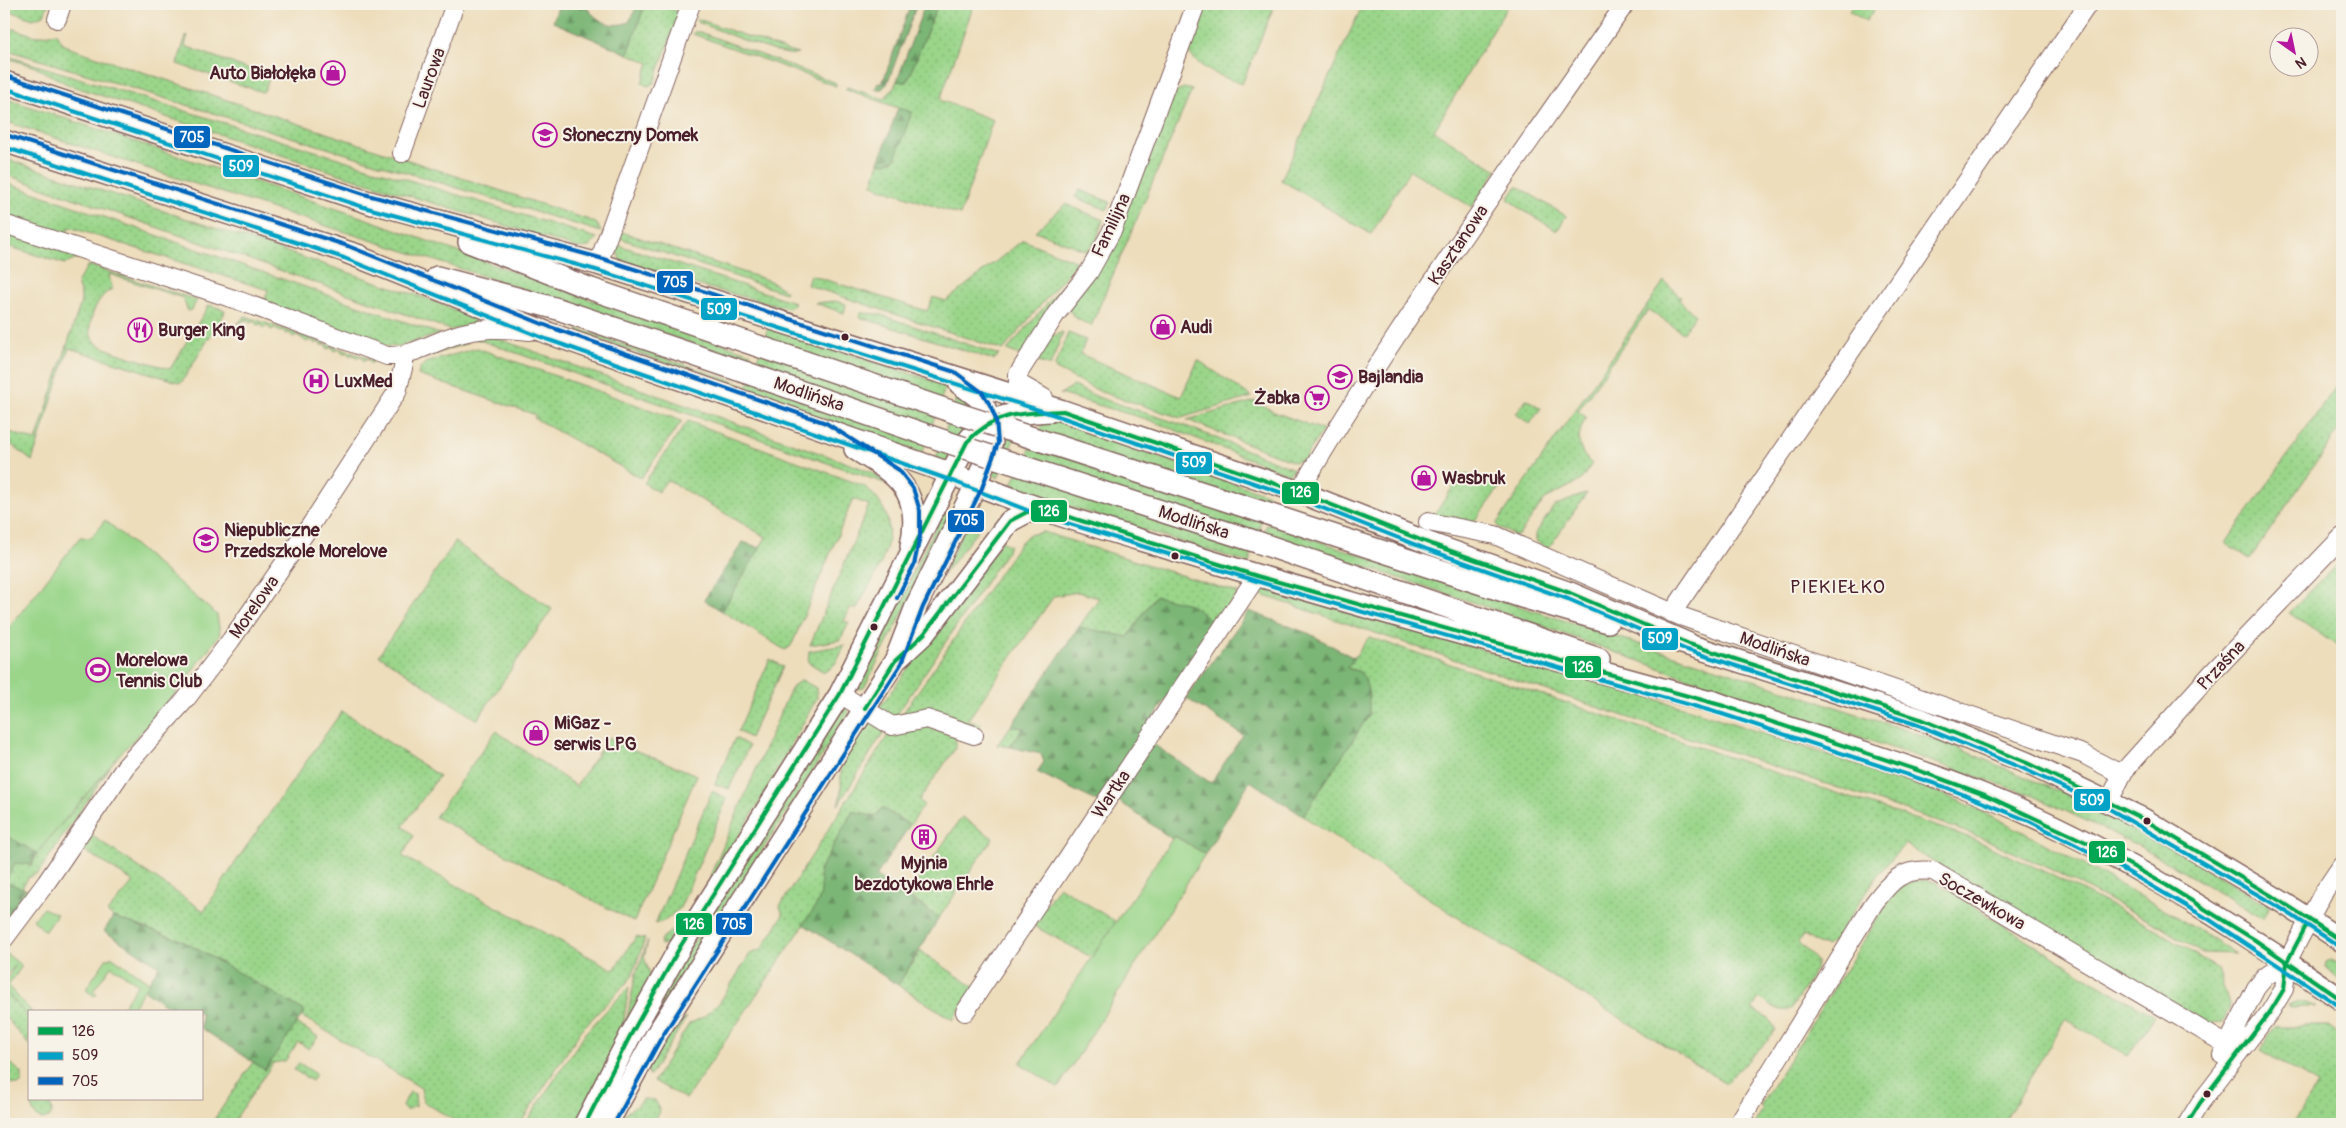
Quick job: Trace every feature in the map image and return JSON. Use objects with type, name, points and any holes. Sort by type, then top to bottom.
[{"type":"main road","name":"Modlińska","points":[[4,82],[362,200],[591,289],[971,418],[1524,598],[1689,644],[1920,718],[2027,763],[2109,801],[2143,819],[2342,941]]},
{"type":"main road","name":"Modlińska","points":[[4,141],[346,252],[558,309],[952,444],[1257,542],[1553,642],[1724,706],[1920,771],[1985,795],[2103,850],[2166,885],[2287,962],[2342,1000]]},
{"type":"main road","points":[[362,200],[598,264],[953,378],[1063,411],[1298,492],[1430,544],[1570,593],[1689,644]]},
{"type":"main road","name":"Modlińska","points":[[346,252],[548,333],[952,474],[976,485],[1050,511],[1257,576],[1724,706]]},
{"type":"main road","points":[[607,1124],[655,1037],[895,661],[917,604],[976,485],[992,442],[990,420],[978,397],[953,378]]},
{"type":"main road","points":[[585,1124],[629,1038],[680,947],[840,694],[908,563],[967,442],[990,420],[1014,414],[1063,411]]},
{"type":"main road","points":[[823,429],[895,475],[907,491],[914,512],[914,535],[908,563]]},
{"type":"main road","points":[[895,661],[924,634],[1010,521],[1027,512],[1050,511]]},
{"type":"street","name":"Laurowa","points":[[402,153],[455,4]]},
{"type":"street","points":[[598,264],[691,4]]},
{"type":"street","name":"Familijna","points":[[1063,411],[1018,383],[1018,374],[1056,314],[1089,272],[1113,229],[1196,4]]},
{"type":"street","name":"Kasztanowa","points":[[1298,492],[1412,313],[1625,4]]},
{"type":"street","points":[[1672,613],[2088,4]]},
{"type":"street","points":[[4,224],[240,301],[387,356],[404,355],[454,335],[481,328],[507,328],[548,333]]},
{"type":"street","name":"Morelowa","points":[[4,939],[44,886],[126,766],[186,700],[312,523],[397,392],[404,364],[404,355]]},
{"type":"street","name":"Modlińska","points":[[1428,522],[1495,535],[1672,613],[2084,754],[2115,771],[2124,771]]},
{"type":"street","name":"Przaśna","points":[[2109,801],[2124,771],[2212,673],[2342,536]]},
{"type":"street","name":"Wartka","points":[[965,1012],[1257,576]]},
{"type":"street","points":[[840,694],[892,726],[928,719],[974,735]]},
{"type":"street","points":[[2233,1048],[2270,1012],[2284,989],[2287,962],[2323,893],[2342,865]]},
{"type":"street","name":"Soczewkowa","points":[[1738,1124],[1874,903],[1891,881],[1915,870],[1932,872],[2233,1048]]},
{"type":"street","points":[[2186,1124],[2233,1048],[2256,988],[2264,977],[2287,962]]},
{"type":"green space","points":[[4,4],[48,4],[44,15],[33,19],[4,9]]},
{"type":"green space","points":[[559,4],[585,4],[598,19],[616,25],[629,22],[638,4],[645,4],[628,54],[553,22]]},
{"type":"green space","points":[[645,4],[658,4],[680,12],[654,83],[648,86],[642,83],[649,63],[628,54]]},
{"type":"green space","points":[[911,4],[917,4],[887,84],[882,89],[875,89],[878,83],[882,84]]},
{"type":"green space","points":[[925,4],[938,4],[907,82],[897,81]]},
{"type":"green space","points":[[938,4],[974,4],[940,100],[993,120],[960,215],[872,185],[879,162],[887,163],[912,113],[846,89],[847,87],[884,99],[897,81],[907,82]]},
{"type":"green space","points":[[1205,4],[1275,4],[1242,84],[1204,68],[1187,50]]},
{"type":"green space","points":[[1363,4],[1509,4],[1434,131],[1497,170],[1472,207],[1410,170],[1371,234],[1281,180]]},
{"type":"green space","points":[[1854,4],[1878,4],[1866,21],[1849,11]]},
{"type":"green space","points":[[698,19],[798,54],[780,52],[752,43],[697,22]]},
{"type":"green space","points":[[4,26],[36,36],[56,33],[63,44],[70,48],[592,221],[597,224],[601,232],[4,49]]},
{"type":"green space","points":[[694,32],[700,32],[836,83],[836,86],[693,34]]},
{"type":"green space","points":[[188,35],[185,46],[270,77],[264,91],[262,92],[177,64],[186,36]]},
{"type":"green space","points":[[4,55],[597,238],[589,247],[578,248],[336,173],[69,85],[33,66],[4,57]]},
{"type":"green space","points":[[1184,88],[1192,90],[1091,326],[1074,317],[1067,306],[1171,93]]},
{"type":"green space","points":[[4,98],[364,218],[583,297],[751,353],[749,362],[4,121]]},
{"type":"green space","points":[[898,108],[912,112],[895,159],[887,163],[879,162]]},
{"type":"green space","points":[[4,158],[425,298],[475,318],[474,323],[451,330],[4,174]]},
{"type":"green space","points":[[4,182],[440,334],[396,347],[386,346],[264,302],[268,290],[69,227],[65,238],[4,216]]},
{"type":"green space","points":[[1517,186],[1566,216],[1557,231],[1508,199]]},
{"type":"green space","points":[[1080,190],[1110,202],[1107,210],[1075,197]]},
{"type":"green space","points":[[1066,204],[1103,220],[1096,241],[1087,251],[1035,231]]},
{"type":"green space","points":[[4,230],[77,256],[77,259],[65,264],[7,246],[4,242]]},
{"type":"green space","points":[[619,231],[770,281],[786,291],[785,293],[616,237]]},
{"type":"green space","points":[[1023,240],[1077,262],[1003,350],[807,285],[810,275],[927,311],[933,297],[946,301]]},
{"type":"green space","points":[[1100,242],[1022,356],[1007,350]]},
{"type":"green space","points":[[615,244],[794,302],[794,305],[789,308],[701,286],[620,260]]},
{"type":"green space","points":[[88,265],[197,300],[192,310],[188,311],[183,298],[109,274],[112,289],[99,300],[91,319],[90,332],[94,341],[99,345],[118,353],[170,369],[209,305],[225,310],[224,314],[181,383],[69,348],[32,461],[4,439],[4,430],[36,441],[81,302],[77,283]]},
{"type":"green space","points":[[1664,281],[1681,297],[1679,300],[1695,315],[1683,333],[1648,310],[1578,411],[1586,417],[1579,436],[1580,447],[1592,464],[1580,481],[1545,499],[1520,534],[1516,536],[1498,527],[1497,523]]},
{"type":"green space","points":[[835,301],[846,304],[844,313],[815,303]]},
{"type":"green space","points":[[861,313],[878,314],[999,355],[994,360],[859,317]]},
{"type":"green space","points":[[245,316],[373,360],[371,364],[368,359],[364,361],[361,357],[356,358],[353,354],[350,356],[347,352],[343,354],[339,349],[335,351],[332,347],[328,349],[325,344],[322,346],[318,342],[315,344],[311,340],[307,342],[297,335],[293,337],[282,330],[279,332],[275,328],[271,330],[268,326],[264,328],[261,324],[257,325],[254,321],[250,323],[247,319],[237,324]]},
{"type":"green space","points":[[768,328],[946,385],[922,453],[578,332],[579,329],[748,386]]},
{"type":"green space","points":[[1063,332],[1050,366],[1035,361],[1050,337]]},
{"type":"green space","points":[[1068,333],[1086,340],[1080,354],[1181,397],[1198,360],[1252,397],[1181,418],[1101,392],[1054,368]]},
{"type":"green space","points":[[485,334],[842,461],[871,472],[887,484],[471,337]]},
{"type":"green space","points":[[463,341],[467,343],[427,357],[424,355]]},
{"type":"green space","points":[[477,348],[682,421],[641,478],[534,418],[536,415],[418,375],[420,368],[425,363]]},
{"type":"green space","points":[[2342,378],[2342,425],[2250,559],[2226,543]]},
{"type":"green space","points":[[1073,386],[1100,398],[1183,425],[1294,469],[1288,474],[1149,420],[1060,394]]},
{"type":"green space","points":[[958,393],[964,400],[966,416],[961,434],[947,462],[936,458]]},
{"type":"green space","points":[[1526,399],[1541,408],[1530,424],[1516,414]]},
{"type":"green space","points":[[1255,401],[1274,412],[1323,430],[1304,459],[1294,462],[1187,420]]},
{"type":"green space","points":[[1023,418],[998,478],[993,474],[1016,420]]},
{"type":"green space","points":[[1046,418],[1269,495],[1249,563],[1045,499],[1012,484]]},
{"type":"green space","points":[[688,421],[864,486],[878,501],[886,516],[889,531],[887,546],[874,578],[856,610],[851,607],[844,621],[849,623],[840,640],[810,645],[869,505],[853,499],[793,642],[785,650],[722,611],[766,537],[667,480],[658,492],[644,483]]},
{"type":"green space","points":[[1462,473],[1501,485],[1477,518],[1471,523],[1433,517]]},
{"type":"green space","points":[[1587,493],[1548,549],[1536,541],[1536,533],[1554,506]]},
{"type":"green space","points":[[942,514],[952,517],[864,688],[857,689],[855,687]]},
{"type":"green space","name":"Morelowa Tennis Club","points":[[105,520],[217,615],[220,634],[166,706],[121,753],[37,853],[4,834],[4,634],[80,537],[91,538]]},
{"type":"green space","points":[[1267,524],[1948,744],[2091,805],[2163,842],[2270,907],[2262,918],[2141,847],[2034,796],[1735,695],[1508,614],[1263,533]]},
{"type":"green space","points":[[966,525],[978,530],[942,576]]},
{"type":"green space","points":[[1043,532],[1238,593],[1216,624],[1155,596],[1128,637],[1079,627],[1099,598],[1078,592],[1054,596],[967,721],[982,724],[973,730],[899,719],[1020,543],[1028,535]]},
{"type":"green space","points":[[1002,541],[1010,546],[894,719],[880,711],[879,708]]},
{"type":"green space","points":[[455,542],[552,609],[477,720],[379,655]]},
{"type":"green space","points":[[743,542],[760,548],[722,611],[704,600]]},
{"type":"green space","points":[[2342,559],[2342,649],[2289,613]]},
{"type":"green space","points":[[1265,587],[1693,710],[1932,790],[1985,813],[2112,880],[2236,954],[2201,953],[2161,927],[2054,871],[1987,840],[1919,815],[1256,593],[1260,588]]},
{"type":"green space","points":[[1155,596],[1190,604],[1216,624],[1098,802],[1037,772],[1044,762],[1041,754],[1010,747],[1023,728],[1011,726],[1079,627],[1128,637]]},
{"type":"green space","points":[[1249,611],[1310,634],[1354,658],[1347,668],[1360,672],[1365,679],[1369,695],[1369,715],[1303,816],[1250,781],[1205,854],[1175,836],[1172,839],[1116,799],[1153,744],[1211,783],[1243,735],[1186,698]]},
{"type":"green space","points":[[1369,637],[1968,837],[2039,869],[2154,928],[2218,969],[2230,1007],[2223,1022],[2206,1023],[2001,905],[1905,844],[1879,873],[1833,942],[1826,946],[1818,944],[1804,935],[1798,942],[1816,961],[1816,969],[1791,1009],[1778,1009],[1759,998],[1752,1009],[1769,1018],[1775,1029],[1772,1036],[1726,1083],[1457,917],[1303,816],[1369,715],[1360,672],[1347,668]]},
{"type":"green space","points":[[845,645],[832,668],[824,672],[808,662],[809,651]]},
{"type":"green space","points":[[770,659],[783,667],[750,738],[738,731]]},
{"type":"green space","points":[[802,680],[816,688],[817,698],[762,798],[713,878],[710,876],[789,693],[794,685]]},
{"type":"green space","points":[[844,705],[849,713],[643,1039],[640,1037],[676,970]]},
{"type":"green space","points":[[342,711],[439,776],[403,826],[414,836],[402,856],[614,970],[636,937],[645,939],[631,978],[582,1029],[520,1124],[460,1124],[424,1102],[421,1088],[301,1016],[304,1011],[183,941],[113,917],[107,912],[134,882],[82,849],[91,835],[204,911],[241,854]]},
{"type":"green space","points":[[870,723],[885,730],[838,805],[841,794],[841,770],[844,759],[856,738],[867,724]]},
{"type":"green space","points":[[927,726],[953,735],[956,740],[955,749],[919,800],[924,805],[910,825],[882,808],[875,817],[853,811],[819,871],[823,888],[818,904],[686,1099],[654,1081],[689,1024],[703,1017],[720,1002],[750,954],[761,950],[783,915],[780,906],[890,732]]},
{"type":"green space","points":[[1011,726],[1023,728],[1010,747],[997,745]]},
{"type":"green space","points":[[496,731],[576,786],[609,737],[619,744],[697,775],[634,922],[435,817]]},
{"type":"green space","points":[[735,738],[749,746],[729,789],[715,784]]},
{"type":"green space","points":[[110,767],[38,873],[29,877],[22,887],[30,892],[4,927],[4,920],[24,890],[5,882],[15,863],[32,865],[37,853]]},
{"type":"green space","points":[[712,791],[727,799],[680,908],[666,920],[655,924]]},
{"type":"green space","points":[[882,808],[910,825],[876,876],[939,918],[898,985],[803,924],[813,911],[821,894],[819,871],[853,811],[875,817]]},
{"type":"green space","points":[[962,817],[993,838],[939,918],[907,895]]},
{"type":"green space","points":[[4,833],[37,853],[31,865],[15,863],[5,882],[24,889],[4,920]]},
{"type":"green space","points":[[1174,836],[1205,854],[1058,1088],[1020,1063]]},
{"type":"green space","points":[[1913,881],[1935,882],[2089,979],[2155,1016],[2128,1056],[2065,1019],[2003,1124],[1754,1124],[1763,1109],[1760,1106],[1895,891]]},
{"type":"green space","points":[[1059,886],[1116,922],[1093,958],[1032,925]]},
{"type":"green space","points":[[43,908],[57,914],[45,931],[33,920]]},
{"type":"green space","points":[[113,917],[183,941],[305,1011],[265,1070],[202,1029],[202,1010],[174,1010],[144,990],[159,966],[104,931]]},
{"type":"green space","points":[[682,927],[672,943],[661,945],[660,940],[673,929]]},
{"type":"green space","points":[[648,941],[644,957],[650,974],[647,990],[575,1124],[525,1124],[586,1032],[629,987],[623,1024],[627,1018],[636,973]]},
{"type":"green space","points":[[920,951],[974,987],[953,1020],[898,985]]},
{"type":"green space","points":[[7,954],[22,966],[8,986],[30,1010],[28,1010],[28,1017],[4,989],[4,983],[15,966],[4,977],[4,959]]},
{"type":"green space","points":[[111,956],[149,982],[131,1010],[120,1010],[138,984],[111,966],[93,991],[97,993],[95,996],[87,991],[87,987],[107,958],[109,959]]},
{"type":"green space","points":[[2331,960],[2342,965],[2342,972],[2338,979],[2325,967],[2326,962]]},
{"type":"green space","points":[[4,989],[28,1017],[28,1044],[7,1019],[4,1022]]},
{"type":"green space","points":[[2298,1002],[2307,1002],[2317,1006],[2291,1008],[2288,1006]]},
{"type":"green space","points":[[686,1018],[650,1076],[647,1069],[671,1028]]},
{"type":"green space","points":[[296,1023],[318,1037],[309,1049],[298,1042],[285,1061],[273,1063],[232,1124],[211,1124],[253,1062],[265,1070]]},
{"type":"green space","points":[[2276,1026],[2328,1026],[2342,1036],[2342,1124],[2292,1124],[2318,1084],[2260,1050]]},
{"type":"green space","points":[[4,1058],[22,1073],[22,1082],[18,1085],[4,1082]]},
{"type":"green space","points":[[299,1063],[316,1074],[312,1081],[294,1070]]},
{"type":"green space","points":[[410,1092],[415,1094],[416,1107],[405,1110],[402,1106]]},
{"type":"green space","points":[[643,1099],[655,1100],[660,1109],[655,1119],[644,1124],[617,1124],[624,1115]]},
{"type":"green space","points":[[45,1101],[51,1106],[52,1113],[49,1118],[40,1119],[35,1115],[31,1106],[35,1102]]},
{"type":"transit line","name":"705","points":[[6,76],[364,194],[600,258],[955,372],[982,392],[990,405],[996,419],[998,443],[982,488],[923,607],[901,664],[660,1040],[614,1124]]},
{"type":"transit line","name":"509","points":[[4,88],[360,206],[596,270],[1061,417],[1297,498],[1429,550],[1568,599],[1687,650],[1918,725],[2024,769],[2106,807],[2279,907],[2339,946]]},
{"type":"transit line","name":"705","points":[[6,135],[348,246],[550,327],[826,423],[899,470],[913,488],[920,511],[920,536],[914,565],[897,598]]},
{"type":"transit line","name":"509","points":[[4,147],[344,258],[546,339],[950,480],[1037,514],[1289,591],[1722,714],[1945,787],[2029,821],[2121,868],[2210,920],[2338,1005]]},
{"type":"transit line","name":"126","points":[[585,1124],[629,1038],[680,947],[840,694],[967,442],[989,424],[1000,419],[1036,412],[1063,411],[1299,492],[1431,544],[1570,593],[1689,644],[1920,719],[2027,763],[2143,819],[2282,902],[2342,941]]},
{"type":"transit line","name":"126","points":[[865,708],[895,661],[924,634],[1010,521],[1027,512],[1050,511],[1257,576],[1724,706],[1920,771],[1985,795],[2103,850],[2166,885],[2255,940],[2342,1000]]},
{"type":"transit line","name":"126","points":[[2187,1124],[2200,1103],[2270,1012],[2284,989],[2287,962],[2306,926]]},
{"type":"place","name":"Auto Białołęka","points":[[333,73]]},
{"type":"place","name":"Słoneczny Domek","points":[[545,135]]},
{"type":"place","name":"Audi","points":[[1163,327]]},
{"type":"place","name":"Burger King","points":[[140,330]]},
{"type":"place","name":"Bajlandia","points":[[1340,377]]},
{"type":"place","name":"LuxMed","points":[[316,381]]},
{"type":"place","name":"Żabka","points":[[1317,398]]},
{"type":"place","name":"Wasbruk","points":[[1424,478]]},
{"type":"place","name":"Niepubliczne Przedszkole Morelove","points":[[206,540]]},
{"type":"place","name":"Morelowa Tennis Club","points":[[98,670]]},
{"type":"place","name":"MiGaz - serwis LPG","points":[[536,733]]},
{"type":"place","name":"Myjnia bezdotykowa Ehrle","points":[[924,837]]},
{"type":"district","name":"PIEKIEŁKO","points":[[1838,586]]}]
